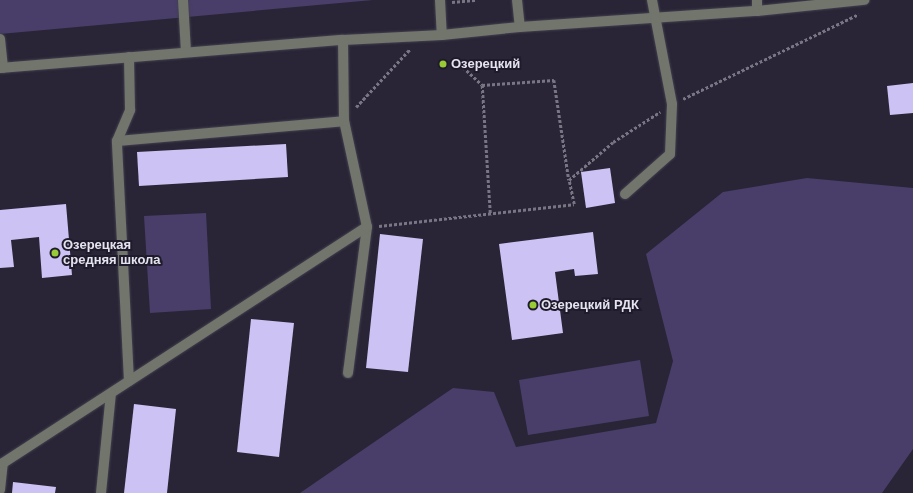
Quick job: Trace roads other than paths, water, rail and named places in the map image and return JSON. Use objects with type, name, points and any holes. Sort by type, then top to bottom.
[{"type":"street","points":[[183,0],[186,52]]},
{"type":"street","points":[[517,0],[520,27]]},
{"type":"street","points":[[625,194],[670,154],[672,104],[652,0]]},
{"type":"street","points":[[757,0],[757,11]]},
{"type":"street","points":[[0,39],[1,68],[343,40],[442,35],[520,27],[757,11],[864,0]]},
{"type":"street","points":[[441,2],[442,35]]},
{"type":"street","points":[[343,40],[344,121],[367,228],[348,373]]},
{"type":"street","points":[[128,381],[117,141],[130,110],[129,57]]},
{"type":"street","points":[[117,141],[344,121]]},
{"type":"street","points":[[0,490],[3,463],[367,228]]},
{"type":"street","points":[[101,493],[111,393]]},
{"type":"place","name":"Озерецкий","points":[[443,64]]},
{"type":"place","name":"Озерецкая средняя школа","points":[[55,253]]},
{"type":"place","name":"Озерецкий РДК","points":[[533,305]]}]
